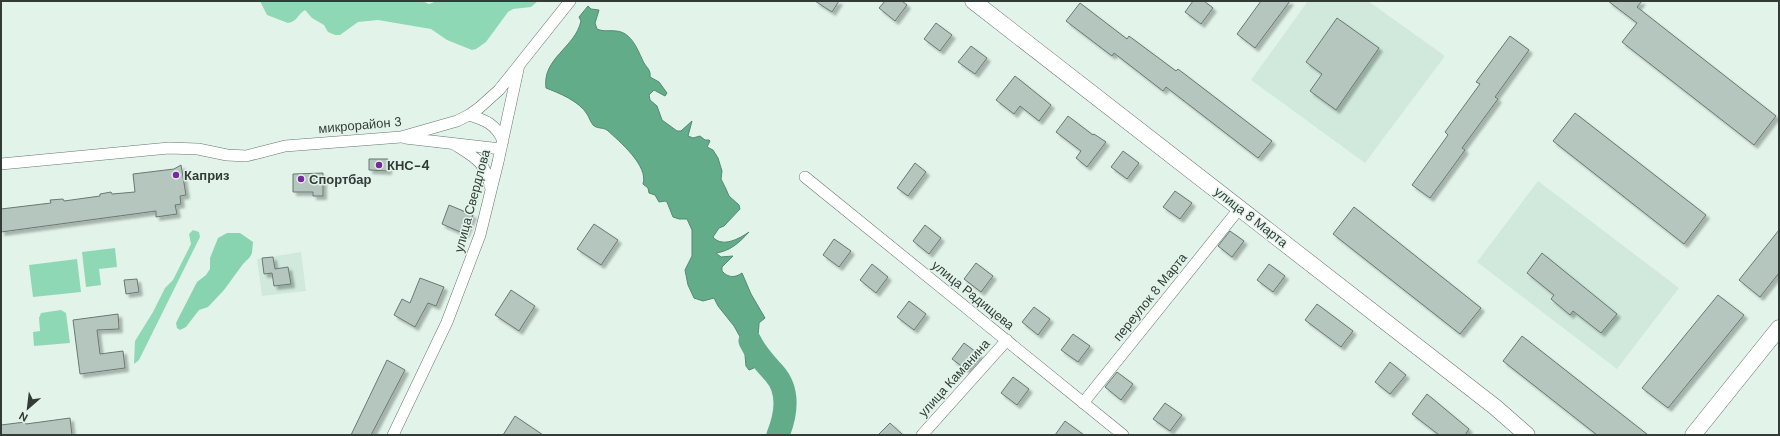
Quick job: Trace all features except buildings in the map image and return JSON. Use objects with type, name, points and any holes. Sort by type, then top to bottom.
[{"type":"street","name":"улица Свердлова","points":[[393,435],[447,322],[480,235],[502,145],[519,64],[570,1]]},
{"type":"street","name":"улица 8 Марта","points":[[973,1],[1495,407],[1527,435]]},
{"type":"street","name":"микрорайон 3","points":[[1,164],[169,148],[198,149],[237,156],[253,155],[285,146],[401,137],[457,121],[469,115],[499,90],[519,64]]},
{"type":"street","points":[[401,137],[452,143],[502,145],[499,131],[486,120],[469,115]]},
{"type":"street","points":[[452,143],[478,160],[488,174],[491,191]]},
{"type":"street","name":"улица Радищева","points":[[805,177],[1123,435]]},
{"type":"street","name":"переулок 8 Марта","points":[[1083,403],[1239,209]]},
{"type":"street","points":[[1693,435],[1779,328]]},
{"type":"street","name":"улица Каманина","points":[[922,435],[1007,340]]},
{"type":"shaded area","points":[[260,1],[422,1],[429,4],[437,1],[538,1],[531,7],[513,9],[508,12],[486,42],[472,50],[447,40],[431,29],[378,20],[358,22],[340,35],[335,35],[328,32],[324,25],[312,18],[305,10],[295,20],[288,23],[267,15]]},
{"type":"shaded area","points":[[1308,1],[1368,1],[1445,56],[1365,163],[1251,80]]},
{"type":"shaded area","points":[[588,6],[591,9],[599,10],[595,23],[597,29],[622,32],[630,38],[649,71],[650,77],[659,82],[667,93],[665,96],[654,90],[649,95],[650,100],[657,106],[662,120],[677,131],[681,131],[692,121],[688,136],[693,138],[700,136],[705,140],[710,141],[707,147],[713,150],[718,158],[722,171],[721,179],[729,196],[739,205],[740,209],[724,226],[719,228],[713,237],[721,242],[726,242],[736,240],[749,232],[734,246],[716,253],[721,257],[733,256],[722,267],[722,271],[727,275],[732,276],[737,276],[742,273],[751,294],[765,318],[759,323],[758,343],[759,349],[768,364],[768,367],[754,362],[754,368],[749,370],[746,366],[744,344],[734,326],[718,306],[714,298],[703,301],[694,298],[688,285],[685,270],[692,256],[692,230],[687,219],[673,217],[667,202],[659,202],[655,195],[649,193],[648,188],[643,184],[644,177],[642,170],[632,154],[619,141],[607,130],[593,125],[587,114],[574,101],[546,88],[546,78],[549,69],[578,30],[581,21],[579,17]]},
{"type":"shaded area","points":[[1538,181],[1679,288],[1617,369],[1477,262]]},
{"type":"shaded area","points":[[193,230],[199,232],[200,237],[139,360],[134,364],[135,341],[153,312],[165,288],[173,280],[191,244],[189,234]]},
{"type":"shaded area","points":[[227,233],[240,233],[253,242],[252,253],[224,290],[208,307],[199,310],[186,327],[180,330],[177,328],[176,323],[197,282],[206,275],[210,269],[210,258],[218,238]]},
{"type":"shaded area","points":[[115,248],[117,267],[99,269],[101,285],[86,287],[82,252]]},
{"type":"shaded area","points":[[301,252],[306,291],[262,296],[257,259]]},
{"type":"shaded area","points":[[77,259],[81,292],[33,297],[29,265]]},
{"type":"shaded area","points":[[61,310],[66,313],[70,343],[34,346],[33,332],[40,331],[39,318],[41,313]]},
{"type":"waterway","points":[[750,341],[752,346],[779,380],[782,387],[785,403],[783,419],[778,435]]},
{"type":"place","name":"КНС-4","points":[[379,165]]},
{"type":"place","name":"Каприз","points":[[176,175]]},
{"type":"place","name":"Спортбар","points":[[301,179]]}]
